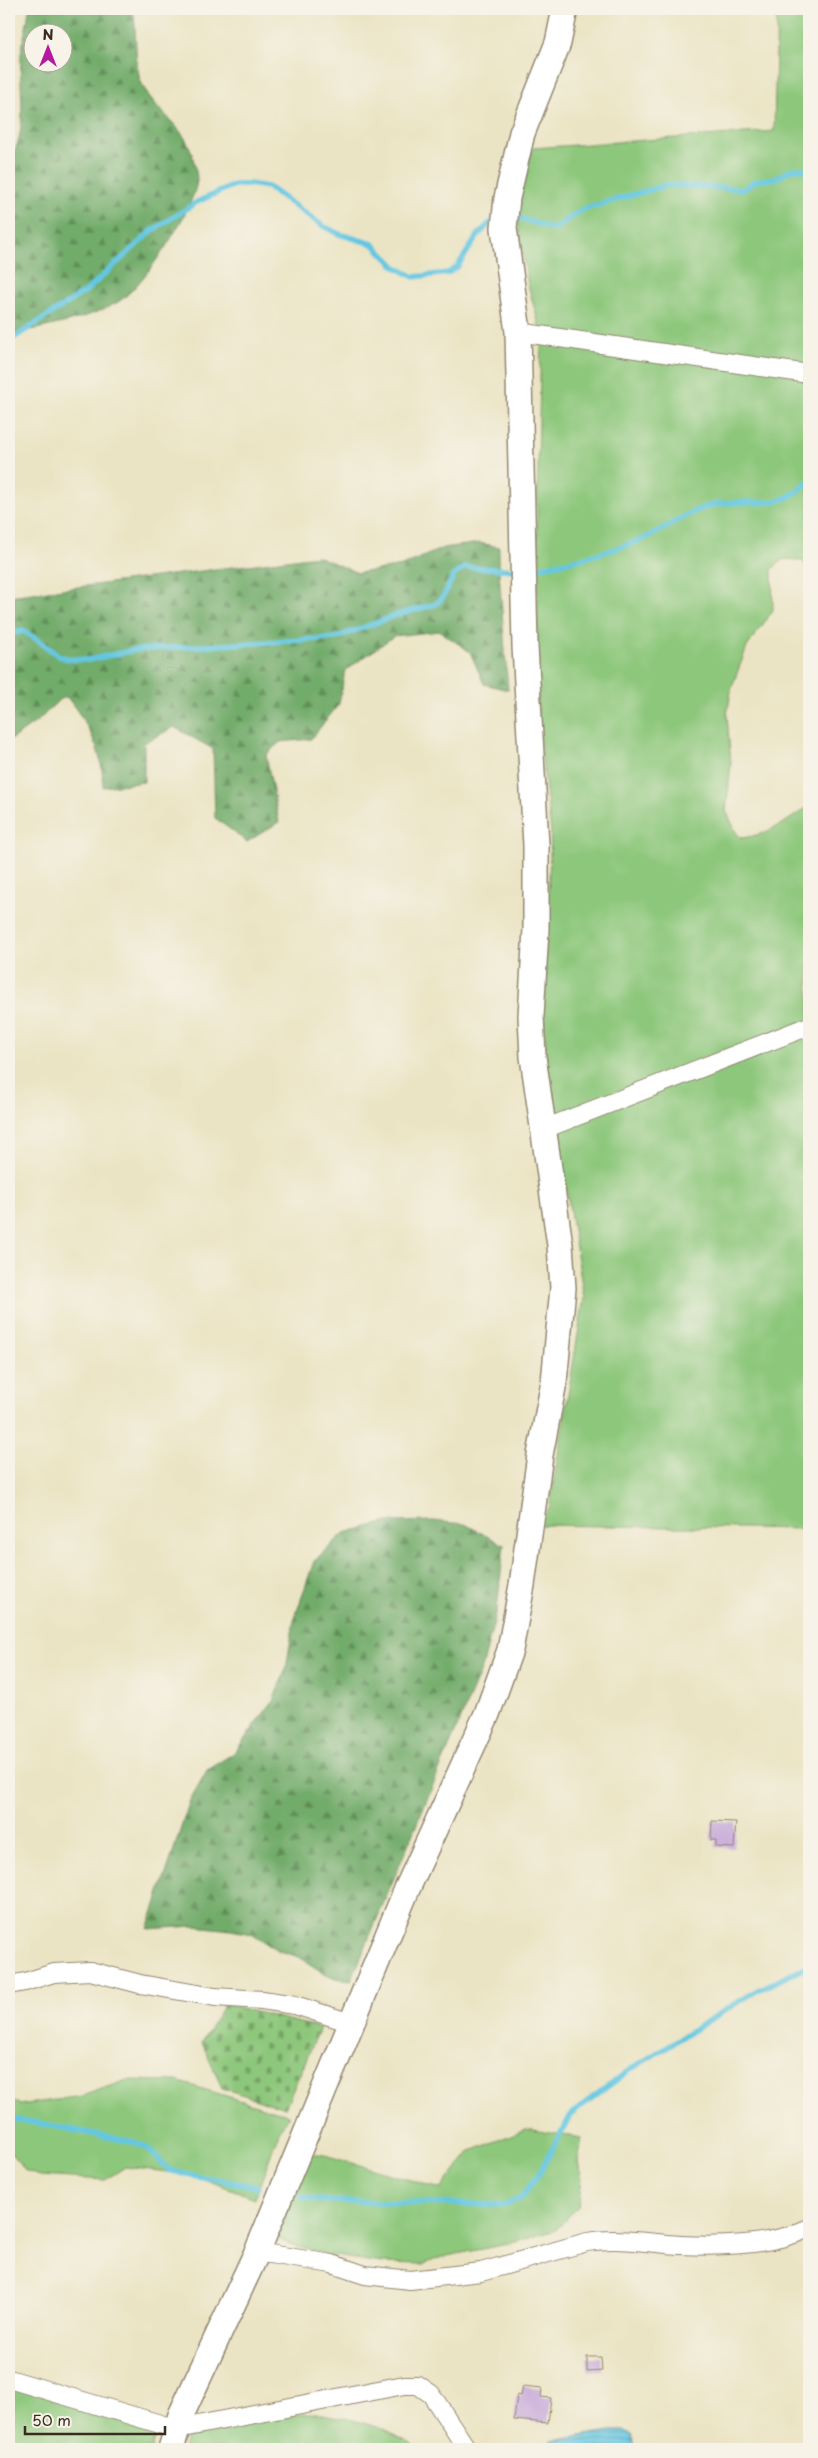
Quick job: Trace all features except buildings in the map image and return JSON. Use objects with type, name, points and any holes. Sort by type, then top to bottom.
[{"type":"main road","points":[[174,2439],[181,2415],[257,2252],[407,1889],[487,1714],[510,1650],[522,1585],[540,1455],[554,1382],[563,1288],[560,1245],[530,1016],[536,929],[536,845],[525,646],[518,332],[504,228],[507,198],[522,133],[558,43],[565,9]]},
{"type":"street","points":[[518,332],[809,374]]},
{"type":"street","points":[[544,1129],[809,1026]]},
{"type":"street","points":[[9,1985],[54,1973],[90,1971],[140,1984],[215,1997],[262,2000],[295,2005],[351,2023]]},
{"type":"street","points":[[257,2252],[332,2264],[365,2275],[410,2280],[481,2272],[587,2242],[604,2239],[679,2245],[731,2244],[772,2240],[809,2228]]},
{"type":"street","points":[[9,2379],[174,2439],[413,2384],[424,2387],[431,2394],[467,2449]]},
{"type":"green space","points":[[29,9],[133,9],[139,77],[147,93],[183,135],[194,160],[197,180],[187,209],[166,247],[128,294],[105,309],[78,319],[9,334],[9,160],[15,149],[21,123],[20,67],[22,48],[22,72],[72,72],[72,22],[27,22]]},
{"type":"green space","points":[[777,9],[809,9],[809,572],[803,561],[784,559],[772,569],[773,610],[747,647],[732,686],[727,715],[731,764],[726,811],[737,834],[742,838],[769,831],[809,806],[809,1529],[536,1525],[549,1509],[584,1298],[547,1068],[543,1013],[551,832],[538,724],[537,513],[541,332],[528,285],[518,225],[518,192],[533,148],[774,131]]},
{"type":"green space","points":[[480,543],[499,547],[499,571],[508,690],[484,684],[470,652],[440,631],[394,636],[345,671],[339,704],[311,739],[280,742],[266,755],[279,822],[247,842],[215,818],[213,749],[174,727],[144,743],[144,782],[103,787],[100,761],[93,739],[82,718],[67,697],[60,699],[40,719],[9,741],[9,596],[317,556],[358,573],[402,566],[443,548]]},
{"type":"green space","points":[[434,1521],[465,1524],[504,1545],[497,1610],[482,1668],[351,1981],[330,1977],[299,1957],[279,1951],[251,1934],[194,1926],[148,1929],[190,1800],[207,1770],[234,1753],[273,1701],[286,1669],[294,1620],[314,1561],[344,1533],[387,1522]]},
{"type":"green space","points":[[224,2004],[320,2028],[285,2108],[222,2088],[202,2043]]},
{"type":"green space","points":[[127,2080],[177,2081],[289,2115],[279,2132],[255,2198],[193,2175],[125,2167],[105,2180],[40,2176],[26,2171],[9,2151],[9,2097],[20,2105],[82,2096]]},
{"type":"green space","points":[[526,2129],[582,2138],[578,2162],[582,2179],[578,2206],[556,2230],[512,2243],[442,2257],[424,2264],[382,2263],[328,2255],[282,2241],[272,2234],[302,2152],[325,2155],[441,2189],[471,2151]]},
{"type":"green space","points":[[9,2375],[159,2426],[152,2449],[9,2449]]},
{"type":"green space","points":[[317,2413],[357,2421],[382,2429],[417,2449],[182,2449],[189,2427],[264,2414]]},
{"type":"water","points":[[610,2431],[624,2431],[633,2436],[635,2449],[546,2449],[551,2441]]},
{"type":"waterway","points":[[519,218],[554,229],[583,209],[667,185],[744,189],[755,181],[776,178],[792,169],[809,169]]},
{"type":"waterway","points":[[9,341],[86,291],[153,230],[197,202],[234,185],[249,184],[268,187],[323,226],[339,234],[373,244],[396,267],[414,277],[448,273],[457,267],[479,234],[490,223]]},
{"type":"waterway","points":[[530,569],[558,564],[628,545],[650,536],[685,516],[713,505],[775,501],[786,498],[809,481]]},
{"type":"waterway","points":[[9,634],[23,631],[59,656],[69,659],[88,660],[135,650],[335,638],[397,615],[436,604],[443,597],[454,575],[465,567],[518,570]]},
{"type":"waterway","points":[[300,2197],[327,2201],[506,2205],[520,2199],[538,2175],[571,2115],[584,2104],[631,2069],[756,1991],[809,1966]]},
{"type":"waterway","points":[[9,2119],[134,2142],[146,2147],[171,2171],[258,2187]]}]
